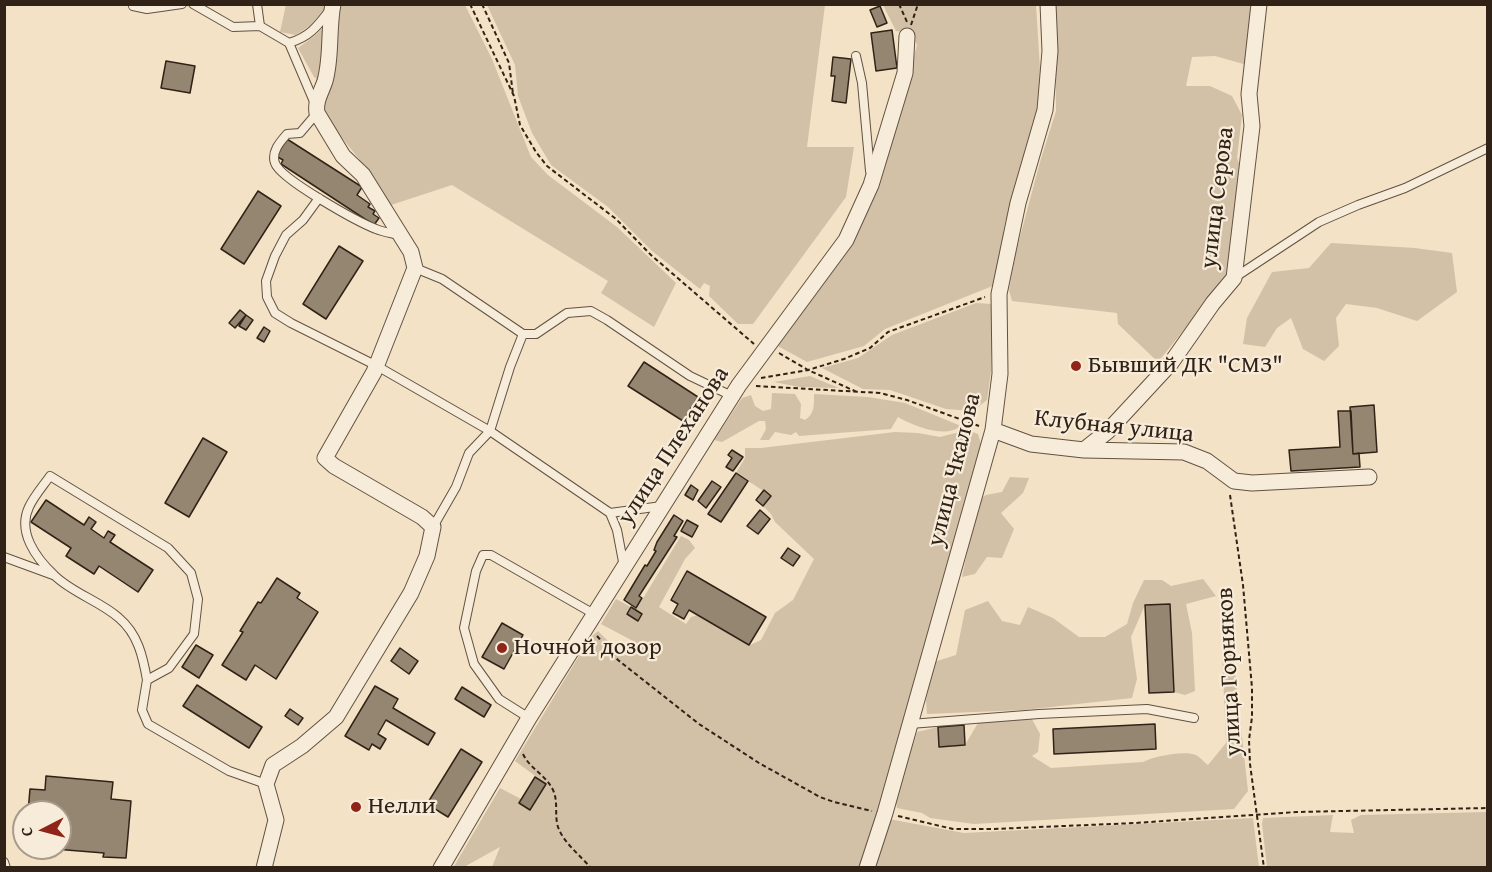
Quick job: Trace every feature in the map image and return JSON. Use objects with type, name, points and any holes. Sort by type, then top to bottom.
[{"type":"street","name":"улица Чкалова","points":[[867,867],[885,813],[993,430],[1000,374],[999,294],[1018,203],[1045,110],[1050,51],[1048,4]]},
{"type":"street","name":"улица Серова","points":[[1084,450],[1108,431],[1171,363],[1213,303],[1234,278],[1252,126],[1249,94],[1259,4]]},
{"type":"street","points":[[264,867],[276,820],[266,784],[273,765],[302,746],[336,717],[411,593],[427,556],[433,527],[422,518],[334,466],[325,458],[377,366],[415,268],[411,252],[363,175],[343,156],[316,109],[325,80],[331,48],[332,6]]},
{"type":"street","name":"улица Плеханова","points":[[441,867],[529,718],[735,390],[846,240],[871,185],[905,73],[908,36]]},
{"type":"street","name":"Клубная улица","points":[[993,430],[1031,444],[1084,450],[1184,452],[1207,461],[1234,481],[1252,483],[1369,477]]},
{"type":"lane","points":[[133,6],[147,9],[182,4]]},
{"type":"lane","points":[[193,4],[232,27],[260,26],[289,43],[316,109],[300,134],[287,134],[276,147],[274,160],[277,168],[345,214],[377,229],[399,235]]},
{"type":"lane","points":[[257,4],[260,26]]},
{"type":"lane","points":[[289,43],[304,38],[315,30],[332,6]]},
{"type":"lane","points":[[856,56],[862,83],[871,185]]},
{"type":"lane","points":[[1234,278],[1319,222],[1405,188],[1488,148]]},
{"type":"lane","points":[[319,198],[303,220],[286,236],[275,256],[266,281],[267,297],[275,313],[377,366],[490,431],[610,513],[617,530],[624,567]]},
{"type":"lane","points":[[415,268],[442,279],[523,333],[536,334],[567,313],[591,311],[690,376],[735,390]]},
{"type":"lane","points":[[433,527],[456,487],[469,453],[490,431],[523,333]]},
{"type":"lane","points":[[54,576],[29,544],[24,526],[29,507],[50,476],[168,548],[191,573],[198,599],[194,634],[169,668],[147,680]]},
{"type":"lane","points":[[610,513],[662,506]]},
{"type":"lane","points":[[529,718],[499,699],[474,664],[464,628],[476,571],[483,555],[491,555],[591,620]]},
{"type":"lane","points":[[4,556],[54,576],[120,618],[135,637],[144,659],[147,680],[142,710],[148,724],[229,771],[266,784]]},
{"type":"lane","points":[[910,724],[1039,714],[1147,709],[1194,718]]},
{"type":"lane","points":[[4,862],[6,867]]},
{"type":"path","points":[[470,4],[513,96]]},
{"type":"path","points":[[482,4],[510,63],[513,96],[520,124],[536,153],[547,166],[616,219],[651,255],[765,349],[860,393]]},
{"type":"path","points":[[899,4],[906,15],[908,36]]},
{"type":"path","points":[[908,36],[918,4]]},
{"type":"path","points":[[735,390],[757,379],[808,370],[844,359],[870,348],[888,332],[999,294]]},
{"type":"path","points":[[735,390],[880,393],[993,430]]},
{"type":"path","name":"улица Горняков","points":[[1227,475],[1244,596],[1252,688],[1249,740],[1264,867]]},
{"type":"path","points":[[591,620],[618,660],[699,724],[759,763],[820,797],[834,802],[953,829],[1135,823],[1257,814],[1488,808]]},
{"type":"path","points":[[518,737],[525,758],[553,789],[557,801],[557,823],[562,835],[591,867]]},
{"type":"shaded area","points":[[286,5],[328,5],[311,25],[296,35],[280,32]]},
{"type":"shaded area","points":[[337,5],[465,5],[492,59],[531,157],[548,175],[617,227],[676,283],[654,327],[601,293],[608,281],[452,185],[388,206],[368,170],[325,117],[323,100]]},
{"type":"shaded area","points":[[487,5],[825,5],[807,147],[854,147],[846,197],[753,324],[738,324],[709,296],[710,286],[704,283],[700,289],[652,251],[608,207],[551,165],[532,133],[518,96],[515,65]]},
{"type":"shaded area","points":[[883,5],[1036,5],[1040,69],[1036,127],[1005,223],[995,285],[885,329],[864,346],[807,362],[776,345],[886,158],[917,45],[911,33],[896,31]]},
{"type":"shaded area","points":[[1055,5],[1252,5],[1247,65],[1215,56],[1192,57],[1186,86],[1210,86],[1232,96],[1242,115],[1237,158],[1241,169],[1230,267],[1221,284],[1158,362],[1118,324],[1117,313],[1012,301],[1009,290],[1016,252],[1056,111]]},
{"type":"shaded area","points":[[325,25],[320,81],[314,77],[298,48]]},
{"type":"shaded area","points":[[1331,243],[1415,248],[1452,253],[1457,292],[1417,321],[1377,308],[1346,304],[1336,318],[1339,346],[1324,361],[1303,349],[1291,318],[1277,328],[1265,347],[1243,344],[1247,318],[1272,272],[1309,268]]},
{"type":"shaded area","points":[[976,303],[992,304],[991,371],[987,400],[973,411],[946,409],[890,390],[863,389],[822,368],[858,358],[892,335]]},
{"type":"shaded area","points":[[810,376],[839,388],[799,387],[774,382]]},
{"type":"shaded area","points":[[772,393],[795,394],[801,404],[800,418],[805,420],[812,412],[814,394],[868,397],[905,403],[961,426],[946,431],[929,430],[898,417],[891,429],[799,436],[796,432],[791,435],[775,432],[769,440],[760,440],[766,429],[765,421],[759,421],[722,442],[714,440],[742,398],[751,395],[755,406],[763,411],[771,409]]},
{"type":"shaded area","points":[[967,430],[978,434],[981,444],[867,851],[859,867],[492,867],[500,847],[464,867],[453,868],[500,788],[521,799],[519,803],[531,810],[546,784],[515,761],[590,638],[598,631],[623,656],[628,654],[635,642],[601,624],[616,599],[631,607],[627,614],[638,621],[642,615],[636,610],[681,536],[689,540],[695,548],[685,559],[659,607],[686,624],[691,617],[698,615],[750,645],[761,640],[775,613],[793,600],[814,559],[775,522],[763,506],[771,496],[736,473],[745,458],[745,448],[895,432],[940,437]]},
{"type":"shaded area","points":[[1010,477],[1029,478],[1023,493],[1001,513],[1014,529],[1002,558],[987,557],[975,574],[962,577],[978,500],[986,495],[1002,492]]},
{"type":"shaded area","points":[[1203,579],[1216,596],[1186,604],[1192,633],[1195,691],[1185,695],[1174,692],[1170,604],[1145,605],[1131,637],[1137,679],[1132,698],[1024,710],[927,714],[926,700],[934,662],[956,655],[965,610],[988,601],[1002,621],[1020,625],[1028,607],[1053,618],[1079,637],[1105,637],[1127,624],[1133,603],[1144,580],[1162,580],[1171,586]]},
{"type":"shaded area","points":[[1222,652],[1233,655],[1248,791],[1234,809],[974,824],[930,818],[922,813],[897,808],[895,797],[917,732],[938,727],[939,747],[965,745],[978,723],[1032,719],[1040,734],[1038,752],[1032,756],[1051,768],[1143,762],[1177,753],[1196,755],[1208,765],[1226,743]]},
{"type":"shaded area","points":[[1487,812],[1487,867],[1267,867],[1263,818],[1333,815],[1330,832],[1354,833],[1351,820],[1361,815]]},
{"type":"shaded area","points":[[1253,818],[1259,867],[874,868],[885,839],[889,819],[964,833]]},
{"type":"building","points":[[880,6],[887,23],[877,27],[870,10]]},
{"type":"building","points":[[892,30],[897,68],[876,71],[871,33]]},
{"type":"building","points":[[833,57],[851,59],[846,103],[832,101],[835,76],[831,76]]},
{"type":"building","points":[[166,61],[195,66],[190,93],[161,88]]},
{"type":"building","points":[[287,139],[362,187],[357,195],[370,204],[368,207],[375,211],[373,214],[379,218],[374,225],[281,164],[283,160],[276,156]]},
{"type":"building","points":[[258,191],[281,206],[244,264],[221,249]]},
{"type":"building","points":[[339,246],[363,261],[326,319],[303,304]]},
{"type":"building","points":[[240,310],[246,315],[235,328],[229,323]]},
{"type":"building","points":[[246,315],[253,320],[246,330],[239,326]]},
{"type":"building","points":[[264,327],[270,331],[264,342],[257,338]]},
{"type":"building","points":[[644,362],[698,397],[683,421],[628,386]]},
{"type":"building","points":[[1374,405],[1377,452],[1353,454],[1350,407]]},
{"type":"building","points":[[1338,411],[1351,411],[1353,454],[1359,453],[1360,467],[1291,471],[1289,450],[1340,447]]},
{"type":"building","points":[[203,438],[227,452],[189,517],[165,503]]},
{"type":"building","points":[[732,450],[743,457],[733,471],[726,467],[732,458],[728,455]]},
{"type":"building","points":[[736,473],[748,481],[721,522],[708,514]]},
{"type":"building","points":[[712,481],[721,487],[706,508],[698,501]]},
{"type":"building","points":[[691,485],[698,490],[693,500],[685,495]]},
{"type":"building","points":[[764,490],[771,496],[763,506],[756,500]]},
{"type":"building","points":[[46,500],[84,525],[89,517],[96,522],[91,529],[104,538],[108,531],[115,535],[110,542],[153,570],[138,592],[99,566],[94,574],[66,556],[71,548],[31,522]]},
{"type":"building","points":[[760,510],[770,519],[758,534],[747,526]]},
{"type":"building","points":[[674,515],[683,521],[674,536],[677,537],[639,596],[642,598],[636,608],[624,600],[656,551],[654,550],[657,542]]},
{"type":"building","points":[[687,520],[698,526],[692,537],[681,531]]},
{"type":"building","points":[[788,548],[800,556],[793,566],[781,558]]},
{"type":"building","points":[[687,571],[766,617],[749,645],[689,610],[684,619],[673,613],[678,604],[671,600]]},
{"type":"building","points":[[277,578],[300,593],[297,598],[318,612],[276,679],[255,665],[246,680],[222,665],[243,632],[240,631],[258,602],[261,603]]},
{"type":"building","points":[[1170,604],[1174,692],[1149,693],[1145,605]]},
{"type":"building","points":[[631,607],[642,614],[638,621],[627,614]]},
{"type":"building","points":[[502,623],[523,635],[504,669],[482,657]]},
{"type":"building","points":[[196,645],[213,655],[199,678],[182,667]]},
{"type":"building","points":[[400,648],[418,661],[409,674],[391,661]]},
{"type":"building","points":[[197,685],[262,727],[249,748],[183,706]]},
{"type":"building","points":[[375,686],[398,699],[393,708],[435,733],[428,745],[386,720],[378,734],[386,739],[380,749],[372,744],[369,750],[345,736]]},
{"type":"building","points":[[462,687],[491,705],[484,717],[455,699]]},
{"type":"building","points":[[290,709],[303,718],[298,725],[285,716]]},
{"type":"building","points":[[1155,724],[1156,749],[1054,754],[1053,729]]},
{"type":"building","points":[[964,725],[965,745],[939,747],[938,727]]},
{"type":"building","points":[[461,749],[482,762],[448,817],[427,804]]},
{"type":"building","points":[[46,776],[113,782],[111,799],[131,801],[126,858],[103,857],[104,853],[72,850],[72,800],[29,800],[30,789],[45,790]]},
{"type":"building","points":[[535,777],[546,784],[530,810],[519,803]]},
{"type":"place","name":"Бывший ДК \"СМЗ\"","points":[[1076,366]]},
{"type":"place","name":"Ночной дозор","points":[[502,648]]},
{"type":"place","name":"Нелли","points":[[356,807]]}]
